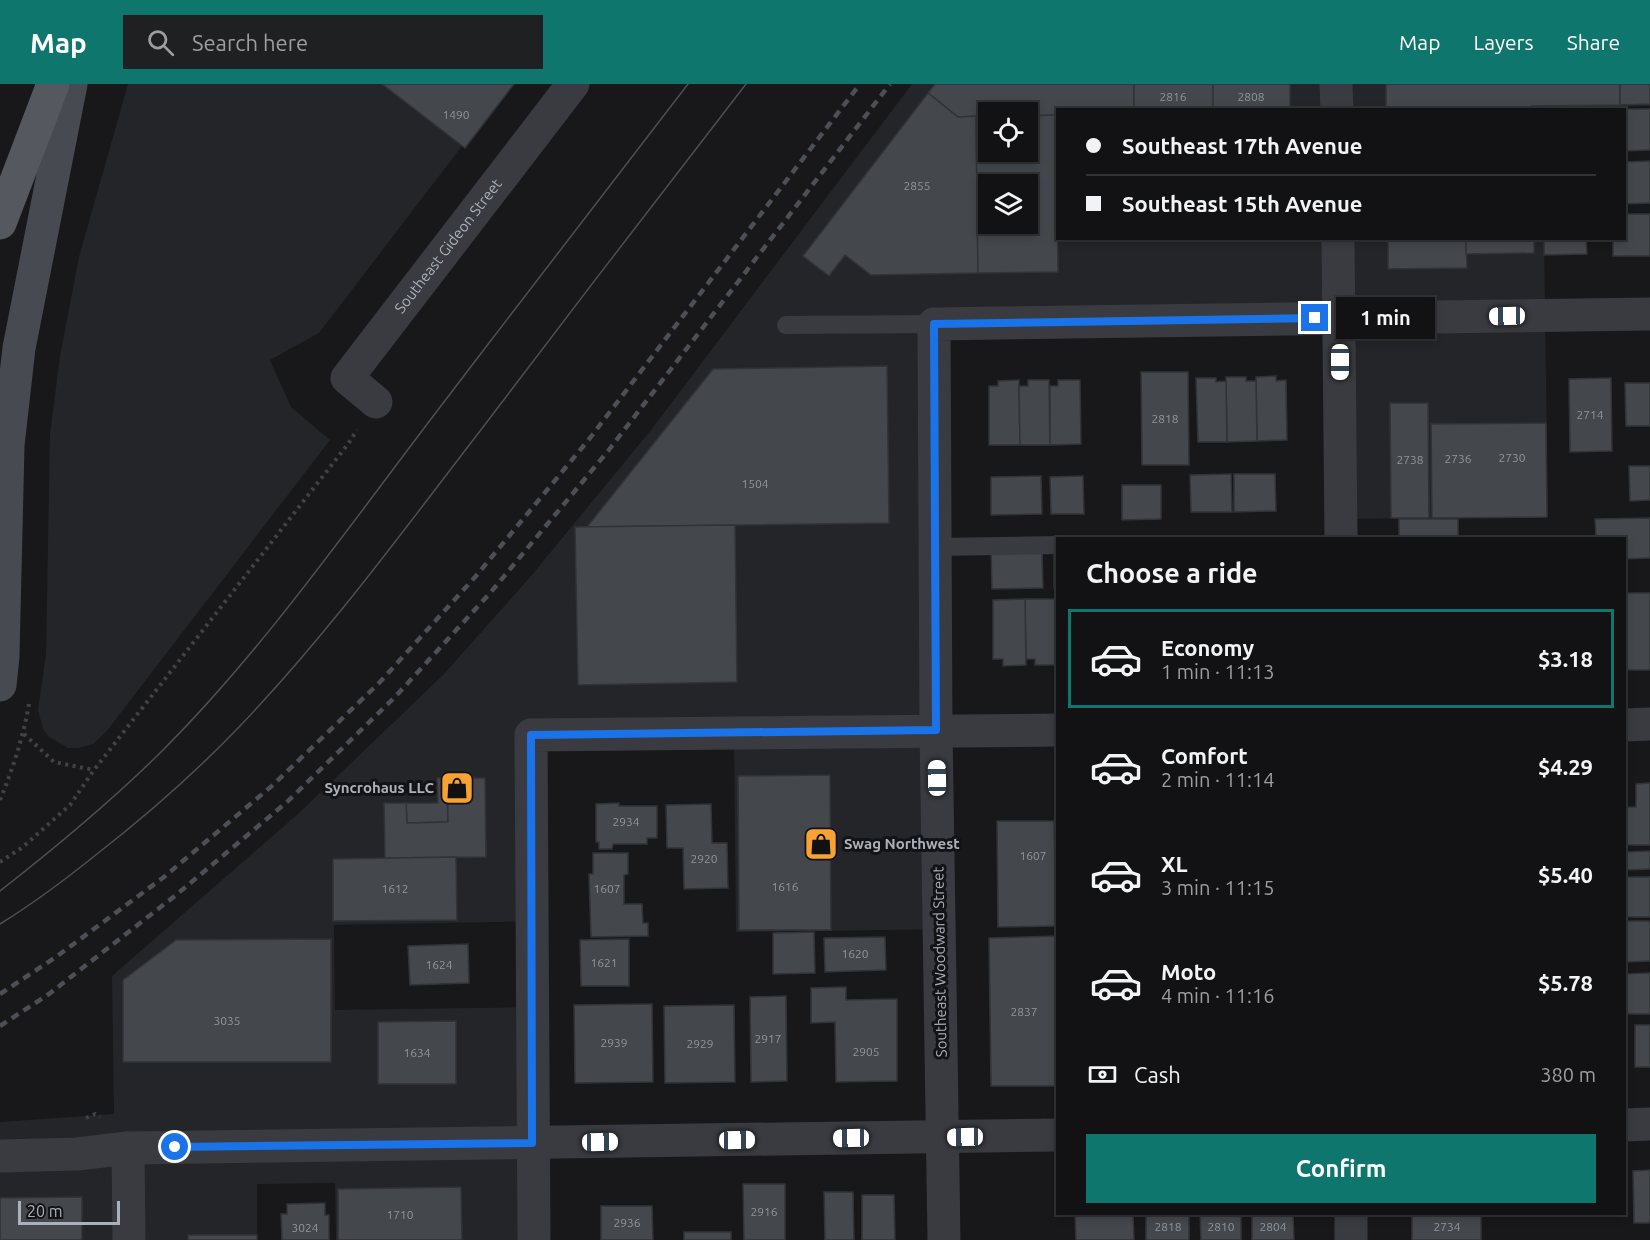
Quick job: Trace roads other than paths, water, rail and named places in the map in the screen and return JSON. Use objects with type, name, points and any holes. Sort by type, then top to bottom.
[{"type":"main road","points":[[0,223],[53,84]]},
{"type":"street","points":[[0,685],[3,656],[8,445],[19,348],[71,84]]},
{"type":"street","name":"Southeast Gideon Street","points":[[368,414],[347,378],[573,84]]},
{"type":"street","points":[[1336,84],[1337,108]]},
{"type":"street","points":[[1338,240],[1341,537]]},
{"type":"street","points":[[934,324],[1650,314]]},
{"type":"street","name":"Southeast Woodward Street","points":[[934,324],[936,730],[944,1240]]},
{"type":"street","points":[[1626,724],[1650,724]]},
{"type":"street","points":[[534,1240],[531,735],[1056,730]]},
{"type":"street","points":[[1626,1125],[1650,1124]]},
{"type":"street","points":[[0,1156],[77,1154],[128,1148],[1056,1135]]},
{"type":"street","points":[[128,1148],[129,1240]]},
{"type":"street","points":[[1351,1215],[1351,1240]]},
{"type":"lane","points":[[786,324],[934,324]]},
{"type":"lane","points":[[936,547],[1056,545]]},
{"type":"tram line","points":[[0,891],[81,825],[158,755],[266,635],[688,84]]},
{"type":"tram line","points":[[0,924],[62,882],[153,808],[223,743],[304,655],[393,544],[746,84]]},
{"type":"railway","points":[[0,994],[56,957],[164,877],[273,785],[380,682],[476,576],[590,438],[860,84]]},
{"type":"railway","points":[[0,1026],[49,994],[176,895],[287,802],[395,697],[491,592],[608,451],[890,84]]},
{"type":"place","name":"Syncrohaus LLC","points":[[457,788]]},
{"type":"place","name":"Swag Northwest","points":[[821,844]]}]
